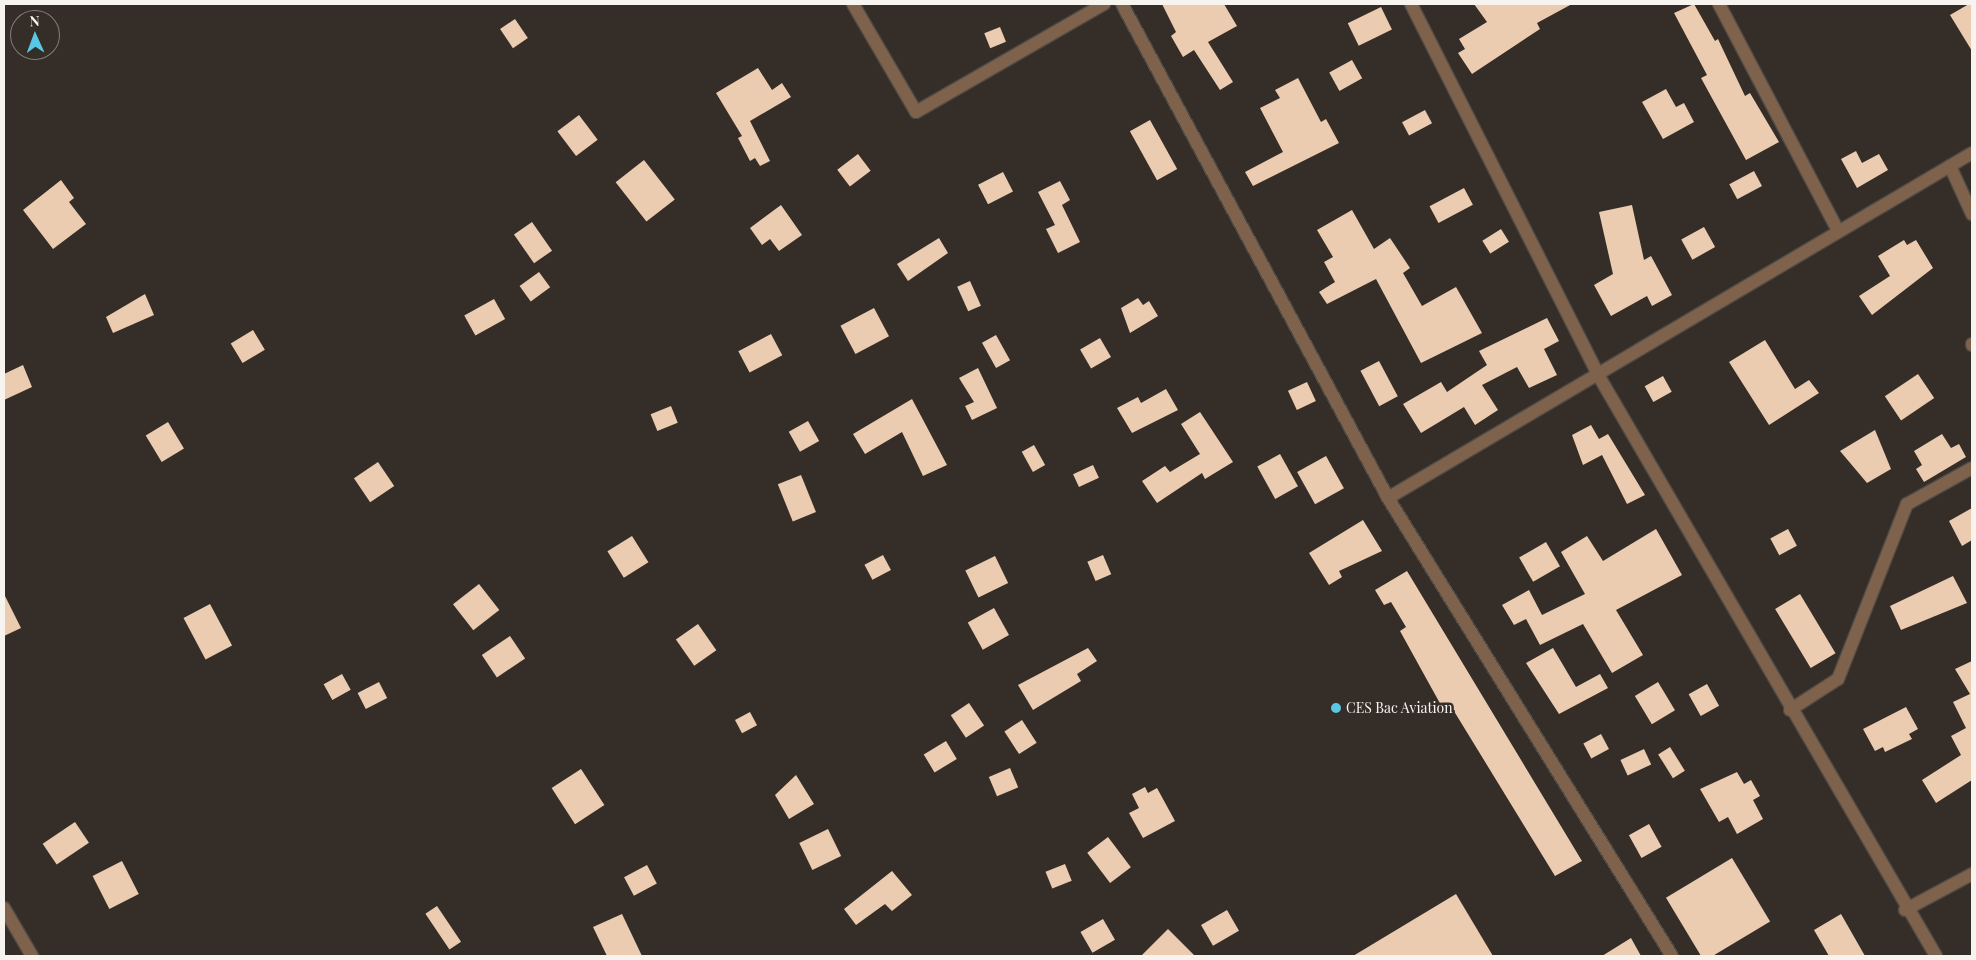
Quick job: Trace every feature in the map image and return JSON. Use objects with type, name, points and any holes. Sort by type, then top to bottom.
[{"type":"street","points":[[853,4],[916,112],[1104,4]]},
{"type":"street","points":[[1122,4],[1388,498],[1672,956]]},
{"type":"street","points":[[1410,4],[1598,373],[1905,910],[1936,956]]},
{"type":"street","points":[[1719,4],[1838,231]]},
{"type":"street","points":[[1388,498],[1972,153]]},
{"type":"street","points":[[1950,166],[1972,214]]},
{"type":"street","points":[[1790,710],[1838,679],[1907,504],[1972,468]]},
{"type":"street","points":[[1905,910],[1972,874]]},
{"type":"street","points":[[4,908],[32,956]]},
{"type":"building","points":[[1162,4],[1224,4],[1237,26],[1208,42],[1233,82],[1220,90],[1194,50],[1183,57],[1171,36],[1176,32]]},
{"type":"building","points":[[1474,4],[1572,4],[1537,23],[1540,29],[1472,74],[1458,53],[1465,49],[1459,39],[1487,22]]},
{"type":"building","points":[[1694,4],[1715,41],[1718,39],[1745,96],[1750,93],[1779,142],[1746,160],[1701,78],[1707,75],[1674,13]]},
{"type":"building","points":[[1972,4],[1972,51],[1950,15]]},
{"type":"building","points":[[1381,7],[1392,29],[1359,46],[1348,23]]},
{"type":"building","points":[[515,19],[528,38],[513,48],[500,29]]},
{"type":"building","points":[[1000,27],[1006,42],[990,48],[984,33]]},
{"type":"building","points":[[1352,60],[1362,78],[1339,91],[1329,73]]},
{"type":"building","points":[[758,68],[772,90],[782,83],[791,97],[750,121],[770,161],[760,166],[755,158],[750,161],[738,138],[742,136],[716,93]]},
{"type":"building","points":[[1298,78],[1321,122],[1326,119],[1339,143],[1253,186],[1245,172],[1283,152],[1260,108],[1280,98],[1275,90]]},
{"type":"building","points":[[1666,89],[1676,107],[1684,103],[1694,122],[1663,139],[1642,102]]},
{"type":"building","points":[[1425,110],[1432,123],[1409,135],[1402,122]]},
{"type":"building","points":[[579,115],[598,140],[576,156],[557,131]]},
{"type":"building","points":[[1150,120],[1177,169],[1157,180],[1130,131]]},
{"type":"building","points":[[1856,151],[1862,163],[1879,154],[1888,170],[1857,188],[1841,159]]},
{"type":"building","points":[[858,154],[871,171],[850,186],[837,170]]},
{"type":"building","points":[[644,160],[675,199],[646,222],[616,182]]},
{"type":"building","points":[[1754,171],[1762,186],[1737,199],[1729,184]]},
{"type":"building","points":[[1003,172],[1013,192],[988,204],[978,185]]},
{"type":"building","points":[[61,180],[74,198],[69,202],[86,224],[53,249],[23,210]]},
{"type":"building","points":[[1060,181],[1070,200],[1062,205],[1080,242],[1058,253],[1046,229],[1055,225],[1038,192]]},
{"type":"building","points":[[1464,188],[1473,205],[1438,223],[1430,206]]},
{"type":"building","points":[[781,205],[802,235],[779,251],[770,239],[762,245],[750,228]]},
{"type":"building","points":[[1632,205],[1644,260],[1651,256],[1672,295],[1652,306],[1647,296],[1611,316],[1594,285],[1613,274],[1599,212]]},
{"type":"building","points":[[1352,210],[1374,249],[1390,238],[1410,268],[1403,273],[1422,306],[1456,287],[1482,333],[1421,363],[1376,279],[1327,304],[1319,292],[1335,282],[1324,262],[1333,257],[1317,230]]},
{"type":"building","points":[[532,222],[552,251],[534,263],[514,235]]},
{"type":"building","points":[[1704,227],[1715,247],[1692,260],[1681,240]]},
{"type":"building","points":[[1501,229],[1509,242],[1490,253],[1482,241]]},
{"type":"building","points":[[939,238],[948,253],[908,281],[897,264]]},
{"type":"building","points":[[1904,240],[1907,245],[1916,240],[1933,268],[1872,315],[1859,296],[1890,276],[1878,256]]},
{"type":"building","points":[[539,272],[550,287],[531,301],[520,286]]},
{"type":"building","points":[[970,281],[981,306],[968,311],[957,287]]},
{"type":"building","points":[[145,294],[154,315],[113,333],[106,317]]},
{"type":"building","points":[[1138,298],[1143,305],[1149,301],[1158,316],[1130,333],[1121,308]]},
{"type":"building","points":[[494,299],[505,319],[475,336],[464,315]]},
{"type":"building","points":[[874,308],[889,336],[855,354],[840,326]]},
{"type":"building","points":[[1547,318],[1559,341],[1544,349],[1557,375],[1529,388],[1517,367],[1482,385],[1498,410],[1475,425],[1464,407],[1421,433],[1403,404],[1441,382],[1447,392],[1487,365],[1479,351]]},
{"type":"building","points":[[253,330],[265,350],[243,363],[231,343]]},
{"type":"building","points":[[771,334],[782,355],[750,373],[738,351]]},
{"type":"building","points":[[996,335],[1010,360],[996,368],[982,343]]},
{"type":"building","points":[[1100,338],[1111,357],[1091,369],[1080,350]]},
{"type":"building","points":[[1765,340],[1795,389],[1809,380],[1819,393],[1769,425],[1729,362]]},
{"type":"building","points":[[1379,361],[1398,396],[1379,406],[1360,371]]},
{"type":"building","points":[[23,365],[32,387],[4,400],[4,374]]},
{"type":"building","points":[[978,368],[997,408],[972,420],[965,406],[974,402],[959,378]]},
{"type":"building","points":[[1918,374],[1934,398],[1901,420],[1885,396]]},
{"type":"building","points":[[1663,376],[1672,392],[1653,402],[1645,386]]},
{"type":"building","points":[[1307,382],[1316,401],[1297,410],[1288,391]]},
{"type":"building","points":[[1166,389],[1178,410],[1132,433],[1117,408],[1138,397],[1141,403]]},
{"type":"building","points":[[912,399],[947,465],[923,476],[902,432],[865,454],[853,434]]},
{"type":"building","points":[[671,406],[678,423],[657,431],[651,414]]},
{"type":"building","points":[[1200,412],[1233,462],[1205,479],[1202,473],[1157,503],[1142,481],[1165,466],[1170,472],[1200,454],[1181,424]]},
{"type":"building","points":[[808,421],[819,441],[800,452],[789,432]]},
{"type":"building","points":[[168,422],[184,449],[162,462],[146,435]]},
{"type":"building","points":[[1591,425],[1599,439],[1608,434],[1645,495],[1627,504],[1602,455],[1583,465],[1572,435]]},
{"type":"building","points":[[1875,430],[1891,469],[1867,483],[1840,451]]},
{"type":"building","points":[[1942,434],[1951,448],[1959,444],[1966,457],[1924,482],[1916,469],[1922,465],[1914,451]]},
{"type":"building","points":[[1034,445],[1045,465],[1033,472],[1022,452]]},
{"type":"building","points":[[1280,454],[1298,486],[1275,499],[1257,467]]},
{"type":"building","points":[[1326,456],[1344,488],[1315,504],[1297,472]]},
{"type":"building","points":[[378,462],[394,486],[370,502],[354,478]]},
{"type":"building","points":[[1093,465],[1099,478],[1079,487],[1073,474]]},
{"type":"building","points":[[801,475],[816,512],[793,521],[778,484]]},
{"type":"building","points":[[1972,508],[1972,540],[1962,546],[1949,521]]},
{"type":"building","points":[[1363,520],[1382,551],[1339,571],[1342,577],[1329,585],[1309,553]]},
{"type":"building","points":[[1656,529],[1682,575],[1616,610],[1643,655],[1612,673],[1583,624],[1540,645],[1526,619],[1514,625],[1502,605],[1529,590],[1542,615],[1585,594],[1561,552],[1587,536],[1603,561]]},
{"type":"building","points":[[1788,529],[1797,546],[1779,555],[1770,538]]},
{"type":"building","points":[[632,536],[648,562],[624,578],[607,551]]},
{"type":"building","points":[[1546,542],[1560,566],[1533,582],[1519,558]]},
{"type":"building","points":[[883,555],[891,570],[872,580],[864,565]]},
{"type":"building","points":[[1103,555],[1111,574],[1096,581],[1087,562]]},
{"type":"building","points":[[995,556],[1008,583],[978,597],[965,570]]},
{"type":"building","points":[[1407,571],[1582,861],[1555,876],[1449,703],[1442,707],[1400,631],[1406,627],[1391,602],[1384,605],[1375,590]]},
{"type":"building","points":[[1953,576],[1967,603],[1901,630],[1890,606]]},
{"type":"building","points":[[479,584],[499,610],[473,630],[453,604]]},
{"type":"building","points":[[4,594],[21,628],[4,636]]},
{"type":"building","points":[[1800,594],[1836,653],[1811,668],[1775,609]]},
{"type":"building","points":[[210,604],[232,645],[206,660],[184,618]]},
{"type":"building","points":[[994,608],[1009,635],[983,650],[968,623]]},
{"type":"building","points":[[698,624],[716,650],[694,666],[676,639]]},
{"type":"building","points":[[510,636],[525,658],[497,677],[482,655]]},
{"type":"building","points":[[1088,648],[1097,661],[1077,674],[1081,681],[1033,710],[1018,685]]},
{"type":"building","points":[[1553,648],[1576,687],[1600,674],[1608,688],[1559,714],[1526,663]]},
{"type":"building","points":[[1972,661],[1972,780],[1936,803],[1922,780],[1961,755],[1951,736],[1966,728],[1953,702],[1970,694],[1955,669]]},
{"type":"building","points":[[342,674],[351,690],[332,700],[324,684]]},
{"type":"building","points":[[379,682],[387,698],[366,709],[358,693]]},
{"type":"building","points":[[1658,682],[1675,710],[1652,724],[1635,696]]},
{"type":"building","points":[[1707,684],[1719,706],[1701,716],[1689,694]]},
{"type":"building","points":[[969,703],[984,725],[966,738],[951,715]]},
{"type":"building","points":[[1906,707],[1918,729],[1909,734],[1912,739],[1885,752],[1883,747],[1875,751],[1863,729]]},
{"type":"building","points":[[750,712],[757,725],[742,733],[735,720]]},
{"type":"building","points":[[1022,720],[1037,743],[1019,754],[1004,731]]},
{"type":"building","points":[[1601,734],[1609,749],[1591,758],[1583,743]]},
{"type":"building","points":[[946,741],[957,759],[935,772],[924,754]]},
{"type":"building","points":[[1670,747],[1685,771],[1673,778],[1658,754]]},
{"type":"building","points":[[1644,749],[1651,764],[1628,775],[1620,760]]},
{"type":"building","points":[[1010,768],[1018,787],[997,796],[989,777]]},
{"type":"building","points":[[581,769],[604,805],[575,824],[552,788]]},
{"type":"building","points":[[1737,772],[1744,784],[1751,780],[1760,796],[1753,800],[1763,819],[1737,834],[1728,817],[1719,822],[1700,789]]},
{"type":"building","points":[[796,775],[814,804],[789,819],[775,795]]},
{"type":"building","points":[[1145,787],[1148,793],[1157,788],[1175,821],[1143,838],[1129,813],[1139,808],[1132,794]]},
{"type":"building","points":[[75,822],[89,843],[57,865],[43,844]]},
{"type":"building","points":[[1649,824],[1662,847],[1641,858],[1629,835]]},
{"type":"building","points":[[828,829],[841,856],[812,870],[799,843]]},
{"type":"building","points":[[1108,837],[1131,867],[1110,883],[1087,853]]},
{"type":"building","points":[[1732,858],[1770,921],[1713,956],[1701,956],[1666,898]]},
{"type":"building","points":[[122,861],[139,894],[109,909],[93,876]]},
{"type":"building","points":[[1065,864],[1072,881],[1052,889],[1046,872]]},
{"type":"building","points":[[647,865],[657,884],[634,896],[624,877]]},
{"type":"building","points":[[892,871],[912,895],[892,911],[885,904],[856,925],[844,909]]},
{"type":"building","points":[[1456,894],[1493,956],[1353,956]]},
{"type":"building","points":[[437,906],[461,942],[449,949],[425,914]]},
{"type":"building","points":[[1227,910],[1239,931],[1213,946],[1201,925]]},
{"type":"building","points":[[622,914],[642,956],[607,956],[593,927]]},
{"type":"building","points":[[1841,914],[1865,956],[1829,956],[1814,930]]},
{"type":"building","points":[[1103,919],[1115,940],[1092,953],[1080,932]]},
{"type":"building","points":[[1168,929],[1195,956],[1141,956]]},
{"type":"building","points":[[1631,938],[1641,956],[1602,956]]},
{"type":"place","name":"CES Bac Aviation","points":[[1336,708]]}]
